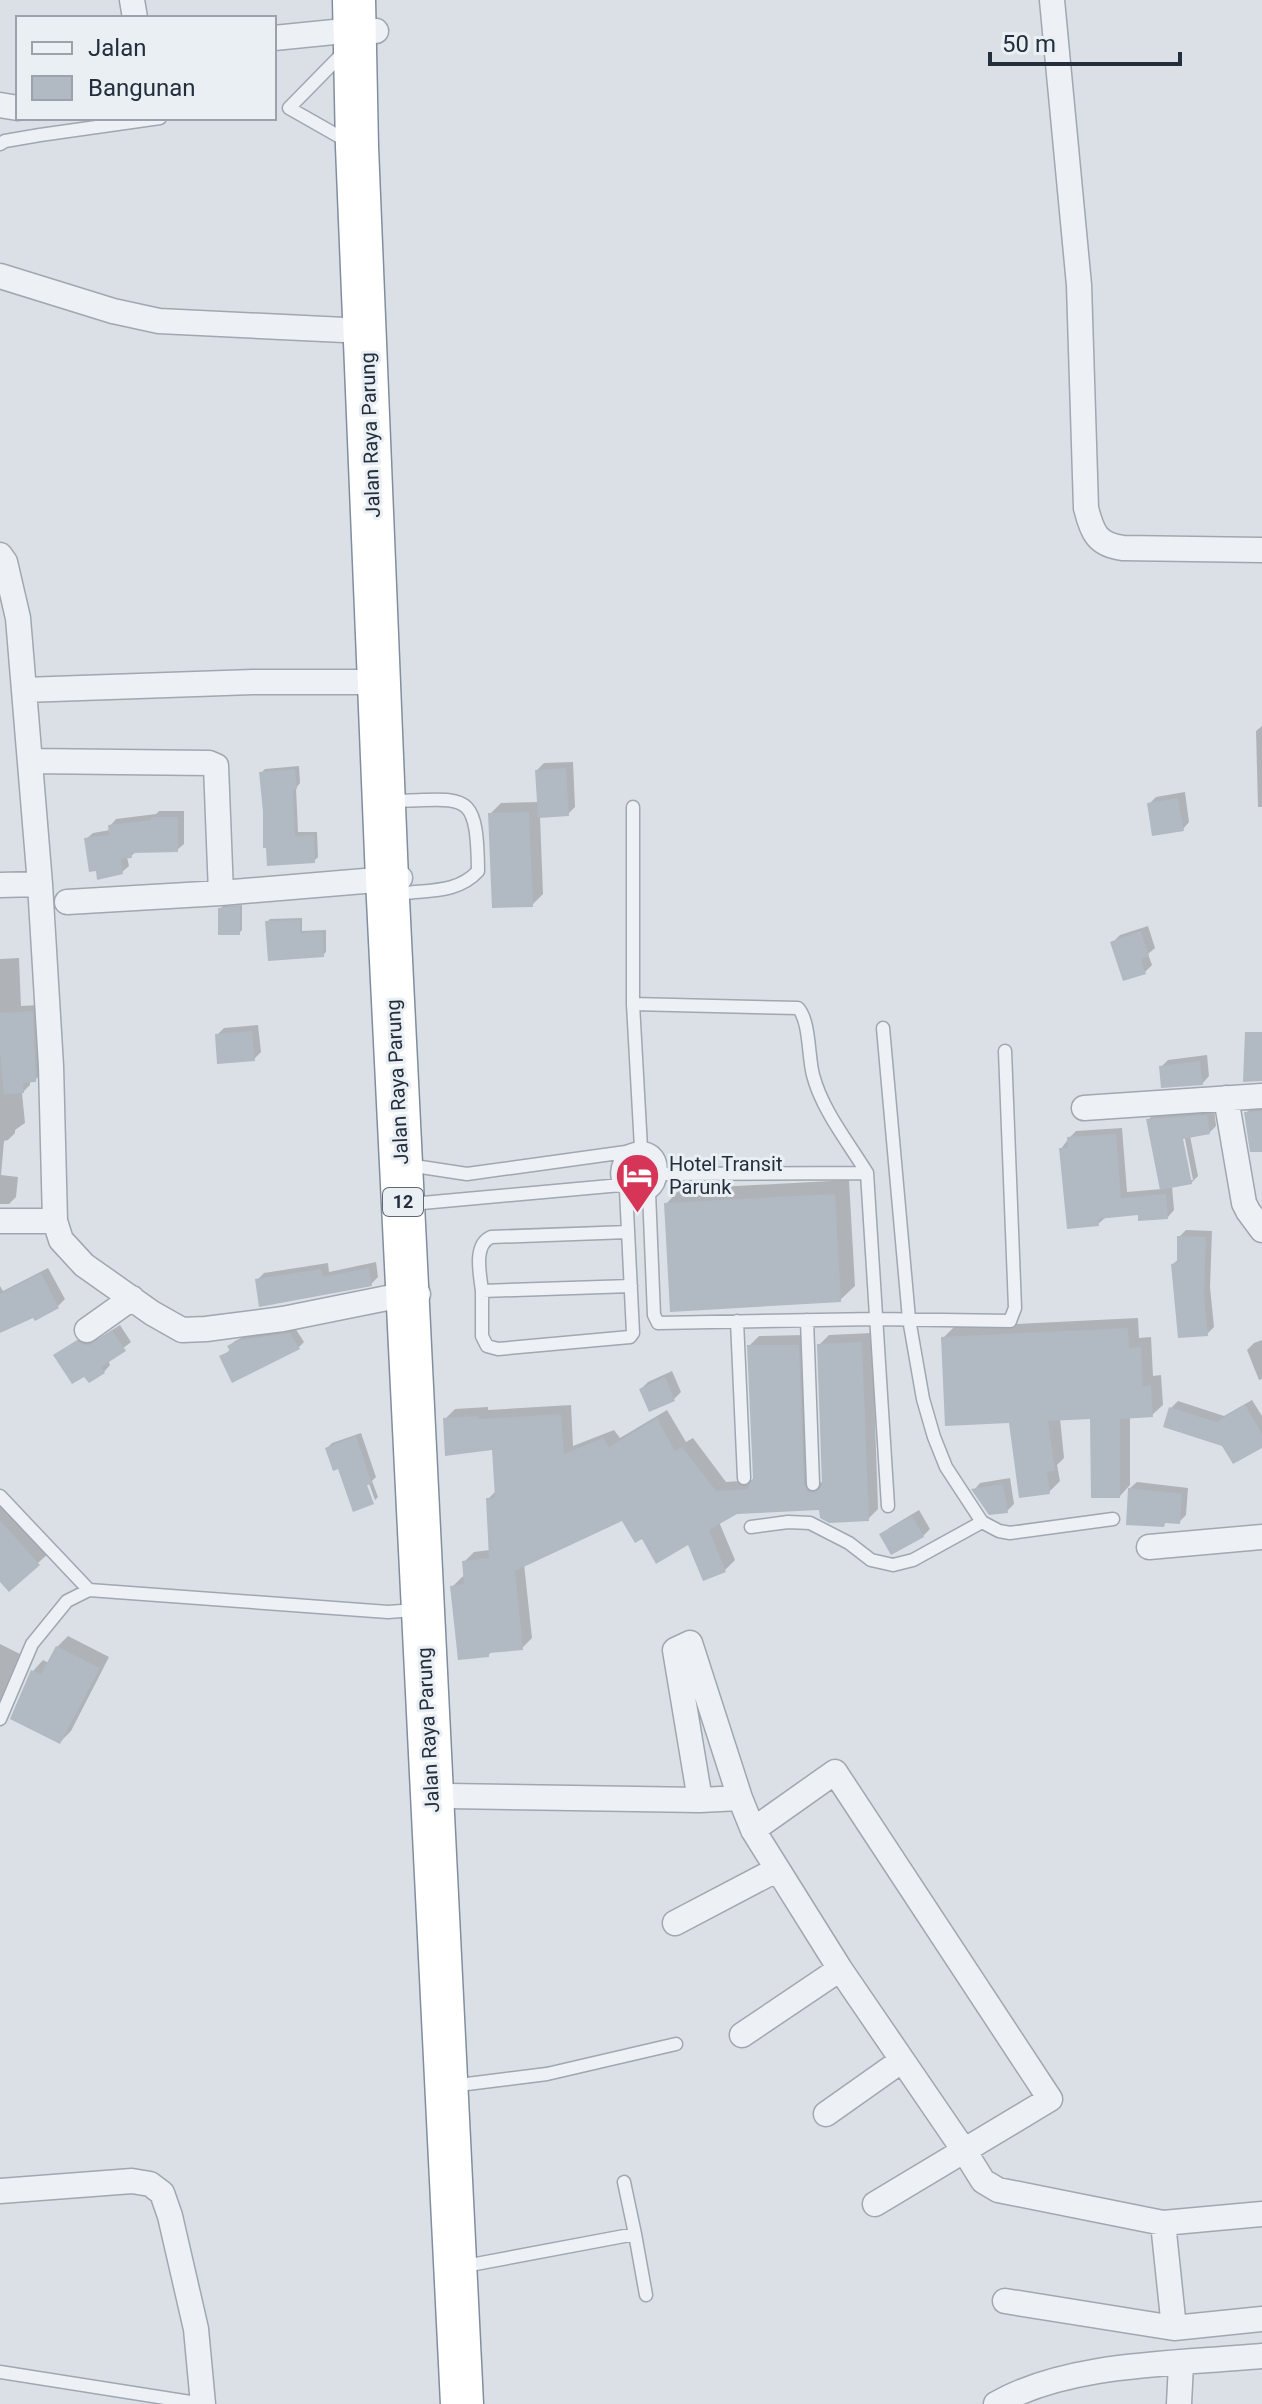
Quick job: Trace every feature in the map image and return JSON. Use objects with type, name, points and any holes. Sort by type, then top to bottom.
[{"type":"highway","name":"Jalan Raya Parung","points":[[363,20],[357,147],[380,682],[394,800]]},
{"type":"highway","name":"Jalan Raya Parung","points":[[363,20],[382,324],[394,800],[414,1294],[422,1610],[462,2404]]},
{"type":"highway","name":"Jalan Raya Parung","points":[[414,1294],[448,1796],[465,2266],[477,2404]]},
{"type":"street","points":[[1052,0],[1079,285],[1086,508],[1091,528],[1108,546],[1262,550]]},
{"type":"street","points":[[276,38],[363,20]]},
{"type":"street","points":[[0,276],[113,311],[159,321],[365,331]]},
{"type":"street","points":[[0,555],[5,562],[18,618],[40,884],[51,1066],[55,1221],[61,1240],[84,1265],[152,1313],[182,1330],[283,1319],[414,1294]]},
{"type":"street","points":[[24,690],[253,682],[380,682]]},
{"type":"street","points":[[30,761],[209,763],[216,766],[221,893]]},
{"type":"street","points":[[67,902],[399,883]]},
{"type":"street","points":[[0,885],[40,884]]},
{"type":"street","points":[[1084,1108],[1262,1096]]},
{"type":"street","points":[[1226,1098],[1244,1203],[1262,1230]]},
{"type":"street","points":[[0,1221],[55,1221]]},
{"type":"street","points":[[87,1330],[132,1298]]},
{"type":"street","points":[[1149,1547],[1262,1537]]},
{"type":"street","points":[[700,1800],[675,1650],[690,1643],[753,1830],[840,1969],[983,2181],[990,2187],[1163,2223],[1262,2214]]},
{"type":"street","points":[[753,1830],[835,1772],[1050,2099],[875,2204]]},
{"type":"street","points":[[448,1796],[740,1798]]},
{"type":"street","points":[[675,1923],[776,1870]]},
{"type":"street","points":[[742,2035],[840,1969]]},
{"type":"street","points":[[826,2114],[901,2061]]},
{"type":"street","points":[[0,2191],[132,2181],[150,2184],[162,2193],[196,2329],[203,2404]]},
{"type":"street","points":[[1163,2223],[1174,2328]]},
{"type":"street","points":[[1005,2301],[1174,2328],[1262,2319]]},
{"type":"street","points":[[996,2404],[1039,2385],[1070,2376],[1262,2356]]},
{"type":"street","points":[[1179,2404],[1181,2364]]},
{"type":"lane","points":[[289,108],[363,20]]},
{"type":"lane","points":[[276,109],[289,108],[357,147]]},
{"type":"lane","points":[[0,144],[146,120]]},
{"type":"lane","points":[[394,800],[441,798],[459,801],[473,813],[477,834],[478,871],[467,882],[449,889],[399,883]]},
{"type":"lane","points":[[633,807],[633,1004],[641,1148]]},
{"type":"lane","points":[[633,1004],[798,1008],[804,1018],[813,1075],[825,1105],[867,1173],[888,1506]]},
{"type":"lane","points":[[883,1028],[909,1319],[923,1399],[946,1467],[982,1522],[999,1531],[1010,1533],[1113,1519]]},
{"type":"lane","points":[[649,1192],[655,1320],[663,1324],[875,1319],[1010,1321],[1015,1308],[1005,1051]]},
{"type":"lane","points":[[641,1148],[657,1157],[662,1165],[662,1174],[655,1188],[649,1192],[633,1193],[624,1188],[409,1184],[641,1148]]},
{"type":"lane","points":[[626,1152],[620,1159],[617,1177],[624,1188],[628,1232],[633,1333],[630,1337],[498,1349],[487,1346],[482,1336],[480,1247],[484,1240],[491,1237],[628,1232]]},
{"type":"lane","points":[[662,1174],[867,1173]]},
{"type":"lane","points":[[482,1291],[631,1286]]},
{"type":"lane","points":[[807,1320],[813,1484]]},
{"type":"lane","points":[[737,1321],[744,1478]]},
{"type":"lane","points":[[0,1496],[89,1590]]},
{"type":"lane","points":[[751,1527],[788,1522],[810,1523],[849,1543],[871,1560],[893,1565],[913,1560],[982,1522]]},
{"type":"lane","points":[[0,1719],[32,1644],[67,1601],[89,1590],[388,1612],[422,1610]]},
{"type":"lane","points":[[459,2085],[547,2074],[676,2044]]},
{"type":"lane","points":[[624,2182],[646,2295]]},
{"type":"lane","points":[[465,2266],[635,2234]]},
{"type":"lane","points":[[0,2372],[203,2404]]},
{"type":"building","points":[[566,768],[569,816],[538,818],[535,770]]},
{"type":"building","points":[[295,769],[295,836],[314,835],[315,863],[267,866],[266,848],[263,848],[259,772]]},
{"type":"building","points":[[1178,798],[1184,831],[1152,836],[1147,803]]},
{"type":"building","points":[[529,812],[533,907],[492,908],[488,813]]},
{"type":"building","points":[[151,817],[178,817],[178,852],[131,853],[132,858],[121,859],[123,874],[97,880],[96,871],[89,872],[84,838],[109,835],[108,825],[151,820]]},
{"type":"building","points":[[240,906],[240,935],[218,935],[218,908]]},
{"type":"building","points":[[300,920],[300,933],[323,932],[324,957],[268,961],[265,921]]},
{"type":"building","points":[[1141,931],[1149,956],[1141,959],[1146,974],[1123,981],[1110,942]]},
{"type":"building","points":[[33,1011],[36,1082],[23,1083],[24,1093],[4,1095],[0,1013]]},
{"type":"building","points":[[252,1031],[255,1061],[217,1064],[215,1034]]},
{"type":"building","points":[[1245,1032],[1262,1032],[1262,1081],[1243,1082]]},
{"type":"building","points":[[1200,1061],[1203,1085],[1161,1088],[1159,1066]]},
{"type":"building","points":[[1262,1111],[1262,1152],[1250,1152],[1244,1112]]},
{"type":"building","points":[[1207,1115],[1210,1134],[1183,1139],[1192,1184],[1160,1190],[1146,1119]]},
{"type":"building","points":[[1116,1134],[1121,1198],[1166,1194],[1168,1219],[1138,1221],[1138,1215],[1098,1219],[1099,1226],[1067,1229],[1059,1148],[1068,1148],[1067,1137]]},
{"type":"building","points":[[835,1194],[841,1302],[670,1312],[664,1203]]},
{"type":"building","points":[[1177,1236],[1206,1237],[1204,1295],[1208,1336],[1178,1338],[1171,1264],[1177,1263]]},
{"type":"building","points":[[369,1268],[372,1286],[259,1307],[255,1279],[321,1269],[323,1277]]},
{"type":"building","points":[[41,1273],[59,1308],[35,1321],[33,1318],[0,1333],[0,1294]]},
{"type":"building","points":[[1128,1328],[1129,1348],[1141,1347],[1143,1386],[1151,1385],[1153,1417],[1120,1419],[1120,1498],[1091,1498],[1090,1419],[1048,1421],[1055,1471],[1047,1472],[1050,1494],[1019,1498],[1009,1423],[945,1426],[941,1337]]},
{"type":"building","points":[[112,1330],[126,1351],[101,1367],[105,1373],[89,1383],[84,1377],[72,1384],[53,1355],[77,1340],[89,1345]]},
{"type":"building","points":[[290,1333],[300,1349],[232,1383],[219,1356],[230,1351],[227,1346],[239,1340]]},
{"type":"building","points":[[862,1342],[869,1521],[829,1523],[820,1518],[819,1510],[737,1514],[709,1530],[726,1572],[703,1581],[688,1545],[656,1564],[642,1539],[635,1543],[622,1521],[515,1571],[523,1650],[458,1660],[450,1586],[464,1584],[462,1561],[489,1558],[486,1498],[495,1498],[492,1450],[445,1456],[443,1418],[561,1414],[564,1454],[603,1438],[609,1447],[657,1418],[675,1451],[682,1447],[716,1491],[747,1489],[753,1478],[747,1345],[799,1345],[804,1484],[808,1492],[814,1493],[822,1484],[817,1344]]},
{"type":"building","points":[[665,1377],[675,1401],[649,1412],[639,1389]]},
{"type":"building","points":[[1245,1405],[1262,1434],[1262,1448],[1233,1464],[1222,1446],[1163,1427],[1169,1407],[1216,1422]]},
{"type":"building","points":[[356,1436],[372,1484],[367,1485],[374,1504],[353,1512],[338,1469],[333,1471],[325,1448]]},
{"type":"building","points":[[1003,1484],[1008,1513],[989,1515],[971,1489]]},
{"type":"building","points":[[1128,1488],[1182,1494],[1180,1524],[1165,1523],[1164,1527],[1126,1525]]},
{"type":"building","points":[[912,1516],[924,1537],[891,1555],[879,1534]]},
{"type":"building","points":[[0,1520],[40,1565],[9,1592],[0,1582]]},
{"type":"building","points":[[56,1646],[100,1668],[60,1744],[10,1719],[31,1670],[41,1674]]},
{"type":"place","name":"Hotel Transit Parunk","points":[[638,1214]]}]
